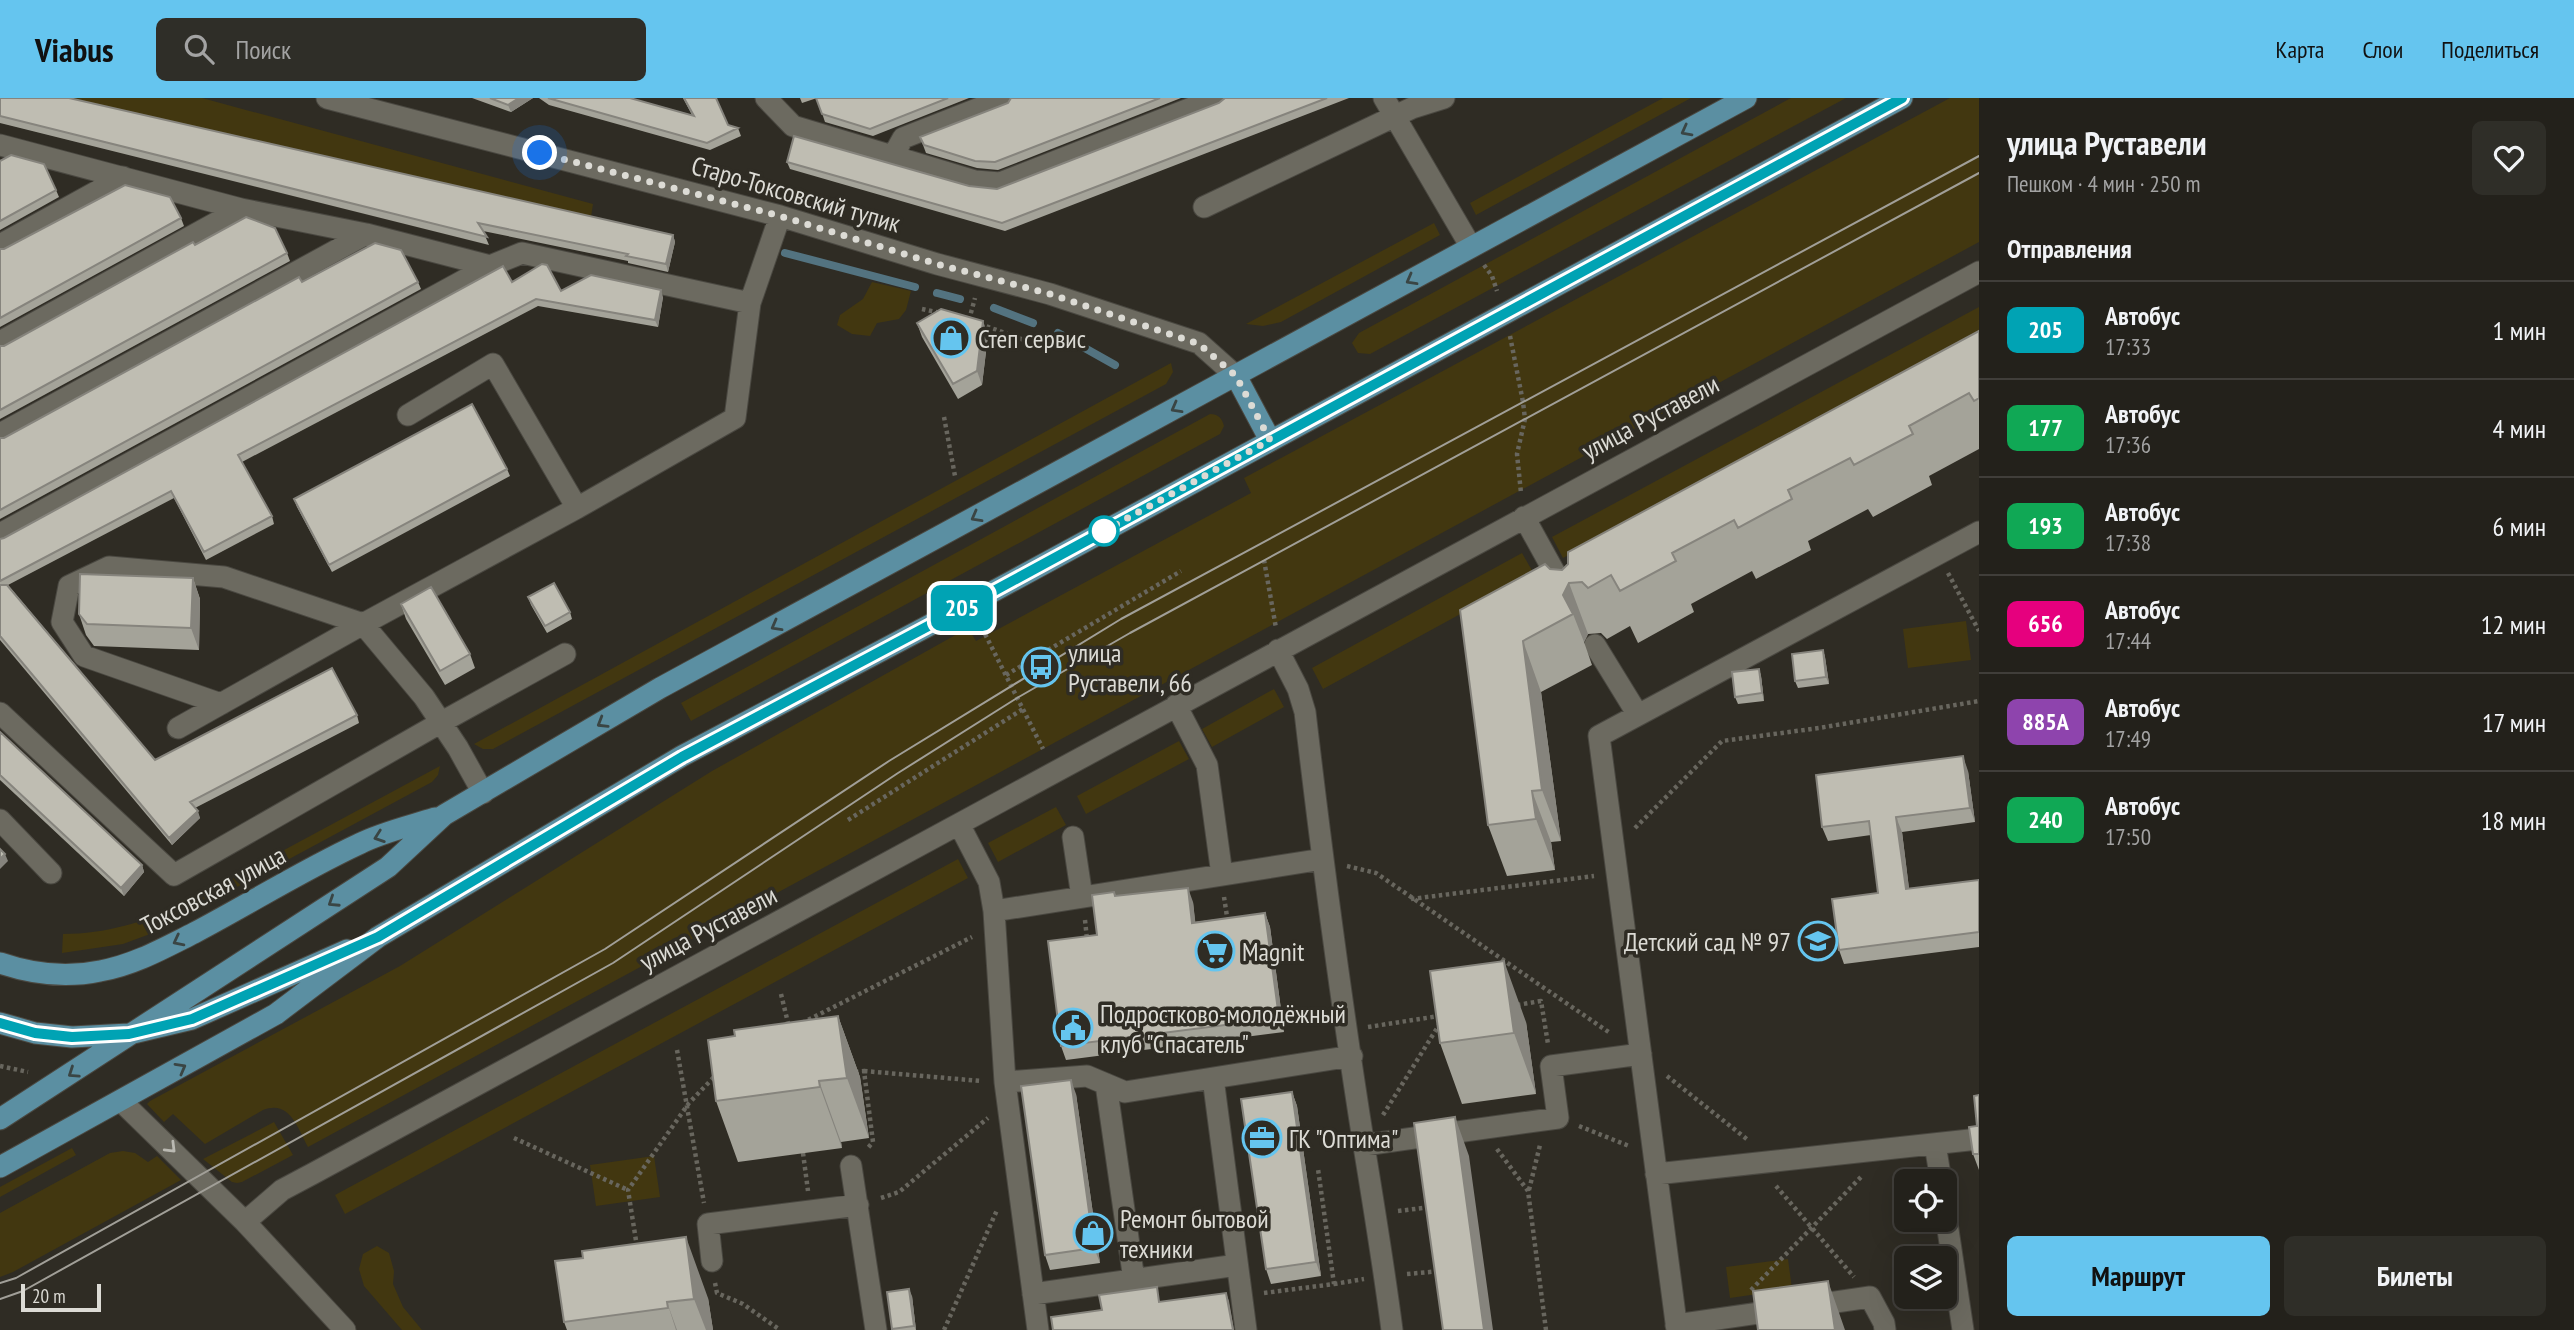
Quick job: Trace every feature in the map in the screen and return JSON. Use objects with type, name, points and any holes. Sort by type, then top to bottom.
[{"type":"main road","points":[[0,1119],[388,867],[444,815],[660,688],[1746,98]]},
{"type":"main road","points":[[0,1167],[276,1014],[378,937],[682,757],[1902,98]]},
{"type":"main road","points":[[1236,376],[1270,440]]},
{"type":"main road","name":"Токсовская улица","points":[[0,963],[48,974],[73,974],[131,963],[234,912],[360,843],[444,815]]},
{"type":"main road","points":[[0,1023],[35,1033],[72,1037],[129,1034],[192,1019],[378,937]]},
{"type":"street","name":"Старо-Токсовский тупик","points":[[327,98],[780,216],[937,264],[1050,294],[1199,344],[1236,376]]},
{"type":"street","points":[[766,98],[793,126],[975,181],[1000,183],[1217,98]]},
{"type":"street","points":[[893,156],[903,138],[1005,98]]},
{"type":"street","points":[[1384,98],[1471,247]]},
{"type":"street","points":[[1205,207],[1412,108],[1444,98]]},
{"type":"street","points":[[3,149],[123,177],[241,209],[366,234],[490,266]]},
{"type":"street","points":[[0,246],[123,177]]},
{"type":"street","points":[[0,342],[241,209]]},
{"type":"street","points":[[178,728],[735,418],[750,303],[780,216]]},
{"type":"street","points":[[0,434],[366,234]]},
{"type":"street","points":[[0,534],[490,266],[522,253],[750,303]]},
{"type":"street","name":"улица Руставели","points":[[245,1222],[282,1190],[1979,272]]},
{"type":"street","points":[[408,415],[494,364],[577,508]]},
{"type":"street","points":[[1524,517],[1575,609]]},
{"type":"street","points":[[1885,1330],[1870,1297],[1676,1327],[1599,736],[1979,532]]},
{"type":"street","points":[[221,704],[84,656],[62,622],[69,586],[109,567],[224,577],[363,624],[424,697],[458,748],[483,793]]},
{"type":"street","points":[[1595,645],[1638,715]]},
{"type":"street","points":[[1279,650],[1298,689],[1305,712],[1323,859],[1392,1330]]},
{"type":"street","points":[[0,713],[174,875],[565,654]]},
{"type":"street","points":[[1176,705],[1207,765],[1222,875]]},
{"type":"street","points":[[0,820],[51,873]]},
{"type":"street","points":[[959,824],[989,882],[995,918],[1006,1092],[1038,1330]]},
{"type":"street","points":[[1073,837],[1082,897]]},
{"type":"street","points":[[995,918],[1082,897],[1323,859]]},
{"type":"street","points":[[1364,1145],[1558,1118],[1551,1066],[1641,1054]]},
{"type":"street","points":[[1006,1092],[1087,1076],[1125,1091],[1352,1056]]},
{"type":"street","points":[[1213,1078],[1246,1330]]},
{"type":"street","points":[[1106,1084],[1133,1280]]},
{"type":"street","points":[[121,1101],[245,1222],[345,1330]]},
{"type":"street","points":[[1655,1165],[1890,1149],[1979,1139]]},
{"type":"street","points":[[1936,1144],[1939,1169]]},
{"type":"street","points":[[851,1166],[876,1330]]},
{"type":"street","points":[[712,1261],[708,1224],[858,1205]]},
{"type":"street","points":[[1948,1232],[1963,1330]]},
{"type":"street","points":[[1033,1294],[1237,1265]]},
{"type":"path","points":[[1471,247],[1492,276],[1505,313],[1523,402],[1525,419],[1517,454],[1524,517]]},
{"type":"path","points":[[922,309],[945,314]]},
{"type":"path","points":[[957,317],[1035,344]]},
{"type":"path","points":[[944,417],[955,476]]},
{"type":"path","points":[[1938,554],[1979,631]]},
{"type":"path","points":[[1264,560],[1274,606],[1279,650]]},
{"type":"path","points":[[1006,675],[1181,571]]},
{"type":"path","points":[[982,628],[1043,749]]},
{"type":"path","points":[[1614,849],[1722,741],[1818,729],[1979,701]]},
{"type":"path","points":[[848,820],[1023,709]]},
{"type":"path","points":[[1411,899],[1617,873]]},
{"type":"path","points":[[1226,905],[1229,932]]},
{"type":"path","points":[[781,994],[789,1030],[995,918]]},
{"type":"path","points":[[1086,923],[1089,950]]},
{"type":"path","points":[[1514,1005],[1541,1001],[1551,1066]]},
{"type":"path","points":[[1348,1030],[1445,1015],[1364,1145]]},
{"type":"path","points":[[677,1050],[689,1103],[708,1224]]},
{"type":"path","points":[[22,1070],[26,1059]]},
{"type":"path","points":[[0,1066],[32,1073]]},
{"type":"path","points":[[851,1166],[873,1142],[864,1071]]},
{"type":"path","points":[[852,1073],[864,1071],[1006,1092]]},
{"type":"path","points":[[639,1259],[628,1190],[689,1103],[716,1075]]},
{"type":"path","points":[[858,1205],[899,1192],[1006,1092]]},
{"type":"path","points":[[1546,1330],[1528,1191],[1541,1142],[1558,1118],[1655,1165]]},
{"type":"path","points":[[1472,1130],[1494,1145],[1528,1191]]},
{"type":"path","points":[[514,1138],[628,1190]]},
{"type":"path","points":[[1723,1318],[1890,1149]]},
{"type":"path","points":[[803,1153],[810,1211]]},
{"type":"path","points":[[1260,1294],[1334,1284],[1318,1169]]},
{"type":"path","points":[[944,1330],[999,1205]]},
{"type":"path","points":[[1377,1214],[1435,1207]]},
{"type":"path","points":[[712,1261],[717,1293],[743,1304],[780,1330]]},
{"type":"shaded area","points":[[39,98],[202,98],[593,204],[590,223]]},
{"type":"shaded area","points":[[1663,98],[1691,98],[1476,215],[1470,203]]},
{"type":"shaded area","points":[[1791,98],[1846,98],[1370,354],[1358,353],[1352,343],[1359,333]]},
{"type":"shaded area","points":[[1950,98],[1979,98],[1979,242],[308,1147],[292,1117],[280,1109],[263,1110],[205,1144],[173,1114],[164,1122],[147,1104],[400,966],[712,771],[968,628],[976,641],[1251,493],[1244,478]]},
{"type":"shaded area","points":[[1434,223],[1440,235],[1281,322],[1263,326],[1246,324]]},
{"type":"shaded area","points":[[872,282],[911,291],[906,310],[899,319],[877,323],[870,336],[852,334],[837,325],[840,315],[863,299]]},
{"type":"shaded area","points":[[1979,307],[1979,334],[1563,558],[1552,537]]},
{"type":"shaded area","points":[[1171,363],[1173,372],[1166,384],[493,749],[483,749],[474,744]]},
{"type":"shaded area","points":[[1210,414],[1222,421],[1224,426],[1220,434],[691,721],[681,703]]},
{"type":"shaded area","points":[[1522,553],[1534,574],[1323,689],[1312,668]]},
{"type":"shaded area","points":[[1966,621],[1971,660],[1908,668],[1903,629]]},
{"type":"shaded area","points":[[1274,689],[1284,707],[1212,747],[1202,729]]},
{"type":"shaded area","points":[[1179,741],[1189,759],[1086,814],[1077,796]]},
{"type":"shaded area","points":[[440,766],[438,775],[432,782],[150,934],[123,944],[62,953],[63,934],[125,926],[184,904]]},
{"type":"shaded area","points":[[1056,807],[1066,825],[998,862],[988,843]]},
{"type":"shaded area","points":[[958,859],[968,878],[345,1214],[335,1195]]},
{"type":"shaded area","points":[[274,1122],[293,1155],[242,1182],[232,1182],[203,1159]]},
{"type":"shaded area","points":[[72,1148],[76,1155],[0,1197],[0,1187]]},
{"type":"shaded area","points":[[110,1153],[135,1153],[148,1162],[157,1156],[181,1180],[0,1277],[0,1213]]},
{"type":"shaded area","points":[[654,1156],[660,1197],[596,1206],[590,1165]]},
{"type":"shaded area","points":[[377,1246],[389,1253],[394,1271],[393,1284],[403,1307],[422,1330],[402,1330],[364,1286],[359,1269],[363,1254]]},
{"type":"shaded area","points":[[1788,1259],[1792,1289],[1730,1298],[1726,1267]]},
{"type":"building","points":[[0,98],[69,98],[673,235],[666,264],[478,223],[487,237],[0,116]]},
{"type":"building","points":[[490,98],[519,98],[508,105]]},
{"type":"building","points":[[548,98],[630,98],[694,116],[684,98],[716,98],[728,125],[738,128],[707,143]]},
{"type":"building","points":[[816,98],[948,98],[870,129],[822,114]]},
{"type":"building","points":[[1011,98],[1160,98],[995,162],[975,161],[924,145],[920,137],[1008,103]]},
{"type":"building","points":[[1225,98],[1327,98],[1002,223],[787,162],[794,136],[969,186],[997,189],[1219,103]]},
{"type":"building","points":[[11,155],[44,164],[56,190],[0,221],[0,161]]},
{"type":"building","points":[[125,185],[170,197],[181,218],[0,318],[0,249]]},
{"type":"building","points":[[246,217],[275,228],[287,253],[0,410],[0,346],[193,242],[195,245]]},
{"type":"building","points":[[375,243],[401,250],[418,282],[0,510],[0,438],[299,277],[302,282]]},
{"type":"building","points":[[542,264],[547,265],[561,291],[591,275],[661,290],[655,320],[536,299],[238,455],[272,516],[204,552],[171,491],[0,581],[0,539],[503,266],[512,282]]},
{"type":"building","points":[[941,309],[983,321],[977,371],[953,384],[917,323]]},
{"type":"building","points":[[1979,331],[1979,398],[1974,401],[1969,393],[1909,426],[1913,434],[1854,465],[1850,458],[1788,490],[1792,499],[1738,528],[1734,520],[1672,553],[1676,561],[1620,591],[1611,575],[1588,588],[1582,582],[1569,583],[1563,595],[1573,614],[1523,641],[1542,790],[1532,791],[1536,819],[1488,825],[1460,610],[1545,564],[1550,569],[1562,570],[1568,564],[1568,552]]},
{"type":"building","points":[[472,404],[507,469],[329,565],[294,499]]},
{"type":"building","points":[[80,574],[193,578],[191,628],[87,624],[79,614]]},
{"type":"building","points":[[554,583],[570,612],[545,626],[528,597]]},
{"type":"building","points":[[0,585],[7,585],[155,760],[332,668],[357,715],[190,802],[198,811],[169,838],[0,636]]},
{"type":"building","points":[[431,587],[470,654],[440,671],[401,604]]},
{"type":"building","points":[[1823,650],[1826,677],[1795,681],[1792,654]]},
{"type":"building","points":[[1759,669],[1762,693],[1735,697],[1732,672]]},
{"type":"building","points":[[0,732],[142,865],[121,888],[0,775]]},
{"type":"building","points":[[1963,756],[1970,808],[1896,817],[1906,889],[1979,880],[1979,932],[1839,950],[1832,899],[1878,893],[1869,821],[1822,827],[1816,775]]},
{"type":"building","points":[[1188,888],[1192,923],[1265,913],[1279,1018],[1061,1046],[1048,941],[1097,935],[1092,895],[1114,892],[1115,896]]},
{"type":"building","points":[[1504,961],[1514,1033],[1440,1043],[1430,971]]},
{"type":"building","points":[[838,1016],[847,1078],[819,1081],[820,1087],[716,1101],[708,1040],[735,1036],[734,1030]]},
{"type":"building","points":[[1071,1080],[1094,1248],[1045,1255],[1021,1086]]},
{"type":"building","points":[[1292,1092],[1316,1262],[1266,1269],[1241,1099]]},
{"type":"building","points":[[1979,1095],[1979,1154],[1973,1154],[1969,1127],[1977,1126],[1974,1096]]},
{"type":"building","points":[[1455,1117],[1484,1330],[1443,1330],[1414,1123]]},
{"type":"building","points":[[686,1237],[694,1299],[667,1302],[668,1308],[564,1322],[555,1261],[583,1258],[582,1251]]},
{"type":"building","points":[[1828,1281],[1835,1330],[1758,1330],[1753,1291]]},
{"type":"building","points":[[1157,1287],[1159,1302],[1226,1293],[1233,1330],[1053,1330],[1051,1317],[1102,1310],[1099,1295]]},
{"type":"building","points":[[909,1289],[914,1326],[892,1329],[887,1292]]},
{"type":"waterway","points":[[785,253],[915,287]]},
{"type":"waterway","points":[[937,293],[960,299]]},
{"type":"waterway","points":[[994,308],[1033,323]]},
{"type":"waterway","points":[[1058,333],[1115,365]]},
{"type":"tram line","points":[[0,1283],[16,1278],[605,949],[889,761],[1121,619],[1979,156]]},
{"type":"tram line","points":[[0,1299],[23,1291],[613,963],[898,773],[1017,698],[1130,633],[1979,173]]},
{"type":"bus line","name":"205","points":[[0,1023],[35,1033],[72,1037],[129,1034],[192,1019],[378,937],[682,757],[981,598],[1902,98]]},
{"type":"place","name":"Степ сервис","points":[[951,338]]},
{"type":"place","name":"улица Руставели, 66","points":[[1041,667]]},
{"type":"place","name":"Детский сад № 97","points":[[1818,941]]},
{"type":"place","name":"Magnit","points":[[1215,951]]},
{"type":"place","name":"Подростково-молодёжный клуб \"Спасатель\"","points":[[1073,1028]]},
{"type":"place","name":"ГК \"Оптима\"","points":[[1262,1138]]},
{"type":"place","name":"Ремонт бытовой техники","points":[[1093,1233]]},
{"type":"route","points":[[540,153],[780,216],[937,264],[1050,294],[1199,344],[1236,376],[1270,440],[1104,531]]}]
